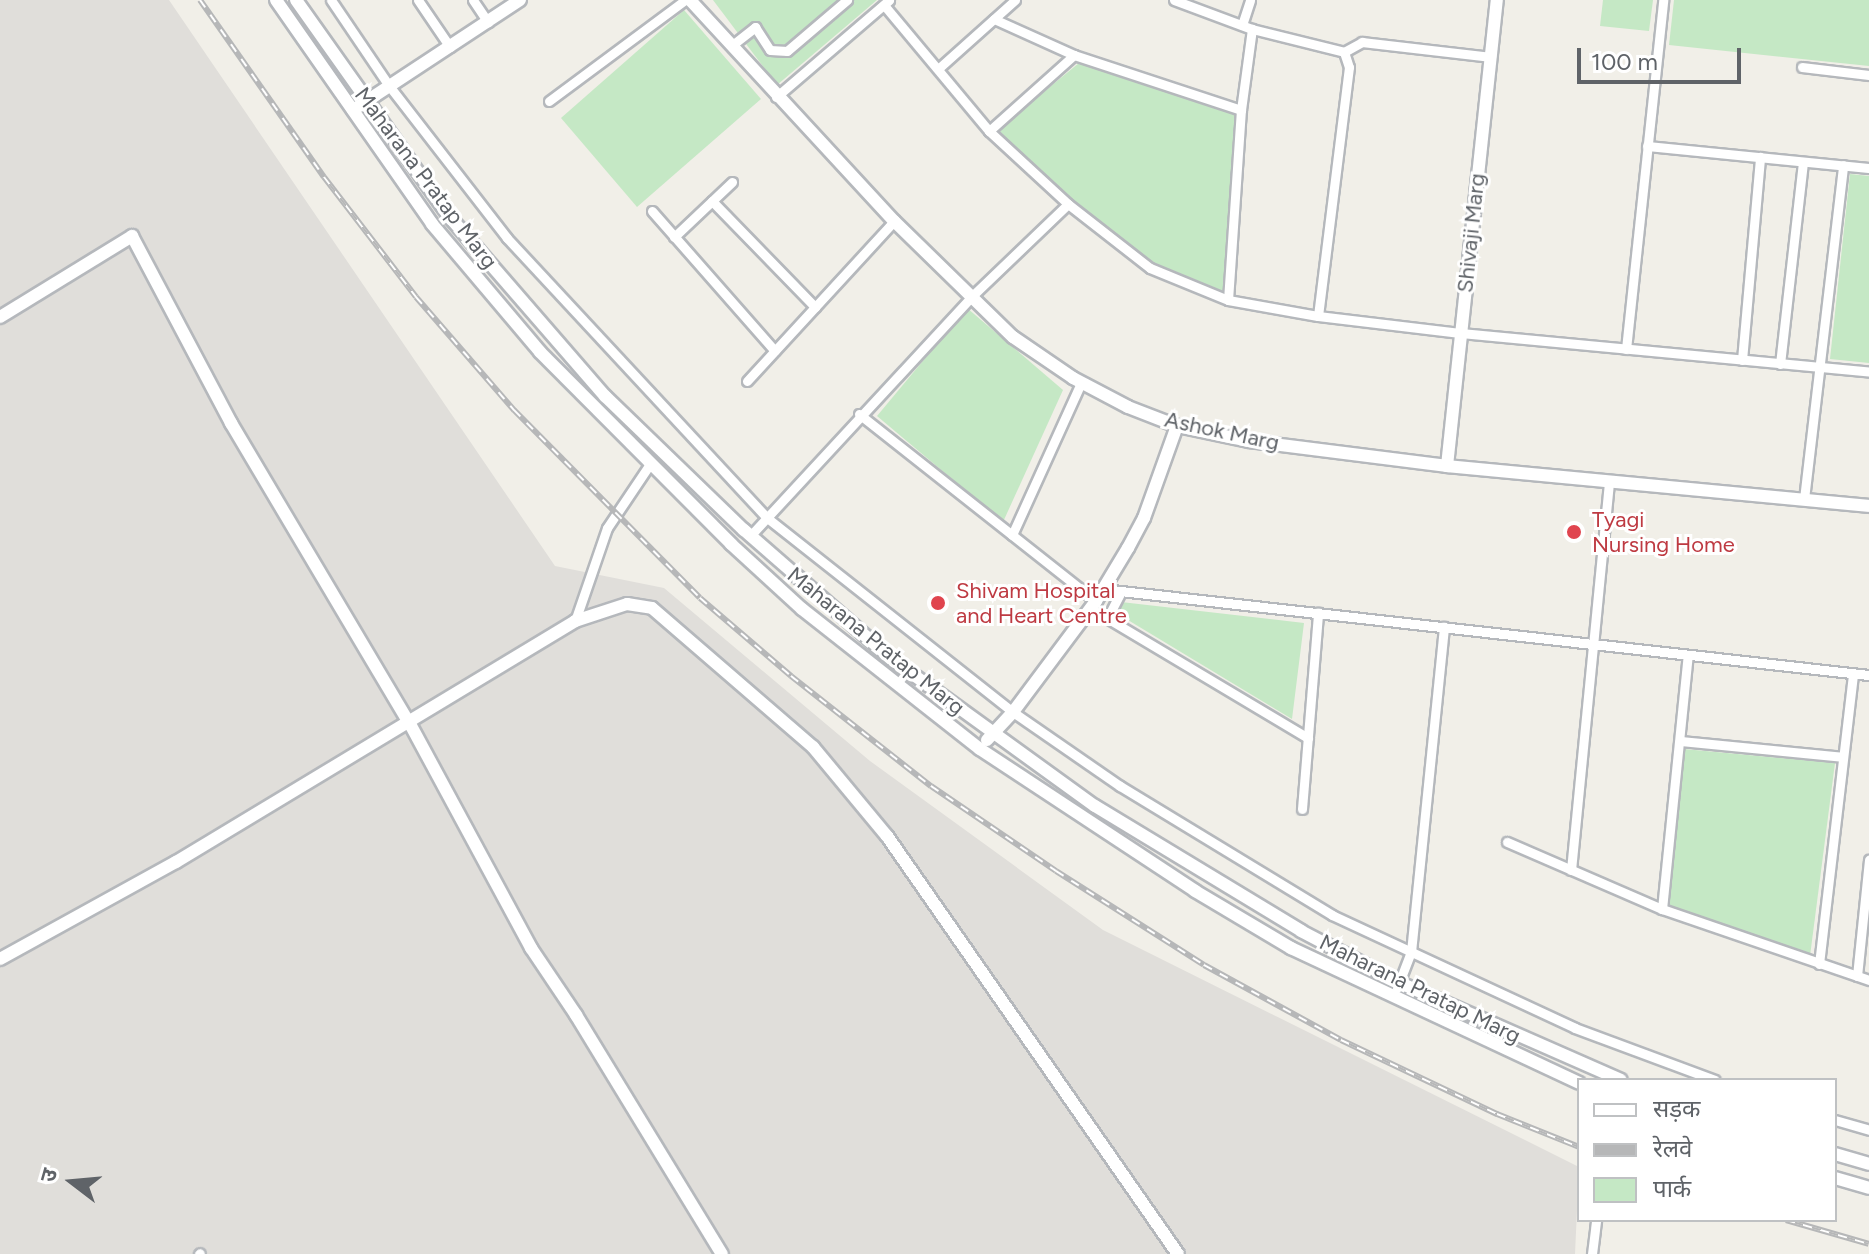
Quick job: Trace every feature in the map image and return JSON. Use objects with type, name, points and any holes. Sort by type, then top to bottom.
[{"type":"street","name":"Maharana Pratap Marg","points":[[276,0],[432,224],[540,352],[650,464],[802,609],[980,749],[1195,891],[1291,948],[1577,1082]]},
{"type":"street","name":"Maharana Pratap Marg","points":[[296,0],[448,215],[605,396],[750,536],[893,660],[991,734],[1095,806],[1301,931],[1400,983],[1616,1078]]},
{"type":"street","points":[[331,0],[390,87],[507,238],[766,517],[1013,712],[1235,858],[1332,915],[1575,1028],[1710,1078]]},
{"type":"street","points":[[418,0],[450,47]]},
{"type":"street","points":[[473,0],[488,22]]},
{"type":"street","points":[[353,110],[520,0]]},
{"type":"street","points":[[549,101],[687,0]]},
{"type":"street","name":"Ashok Marg","points":[[687,0],[894,221],[1013,337],[1081,383],[1177,426],[1249,441],[1447,466],[1869,506]]},
{"type":"street","points":[[731,46],[755,27],[770,50],[787,51],[847,0]]},
{"type":"street","points":[[939,68],[1015,0]]},
{"type":"street","points":[[1174,0],[1247,27],[1344,52],[1362,42],[1491,57]]},
{"type":"street","points":[[1228,300],[1250,0]]},
{"type":"street","name":"Shivaji Marg","points":[[1447,466],[1497,0]]},
{"type":"street","points":[[1626,349],[1663,0]]},
{"type":"street","points":[[776,97],[886,2],[989,131],[1068,204],[1150,268],[1228,300],[1318,316],[1460,333],[1869,372]]},
{"type":"street","points":[[994,19],[1074,55],[1241,110]]},
{"type":"street","points":[[1318,316],[1349,67],[1344,52]]},
{"type":"street","points":[[989,131],[1074,55]]},
{"type":"street","points":[[1802,67],[1869,75]]},
{"type":"street","points":[[1647,146],[1869,168]]},
{"type":"street","points":[[1742,360],[1760,157]]},
{"type":"street","points":[[1780,364],[1803,162]]},
{"type":"street","points":[[1804,499],[1843,165]]},
{"type":"street","points":[[674,237],[732,182]]},
{"type":"street","points":[[712,201],[815,307]]},
{"type":"street","points":[[750,536],[859,414],[971,297],[1068,204]]},
{"type":"street","points":[[652,211],[775,351]]},
{"type":"street","points":[[747,381],[894,221]]},
{"type":"street","points":[[0,317],[132,236],[231,423],[410,724],[531,948],[576,1015],[722,1254]]},
{"type":"street","points":[[1012,535],[1081,383]]},
{"type":"street","points":[[859,414],[1096,599],[1107,619],[1308,738]]},
{"type":"street","points":[[980,749],[1013,712],[1096,599],[1144,518],[1177,426]]},
{"type":"street","points":[[575,621],[607,528],[650,464]]},
{"type":"street","points":[[1571,870],[1609,481]]},
{"type":"street","points":[[1096,599],[1121,591],[1869,675]]},
{"type":"street","points":[[1107,619],[1121,591]]},
{"type":"street","points":[[0,959],[176,862],[410,724],[575,621],[627,604],[652,608],[813,747],[887,836],[1178,1254]]},
{"type":"street","points":[[1302,809],[1318,613]]},
{"type":"street","points":[[1392,997],[1411,952],[1444,627]]},
{"type":"street","points":[[1662,909],[1688,655]]},
{"type":"street","points":[[1819,964],[1853,673]]},
{"type":"street","points":[[1680,741],[1842,757]]},
{"type":"street","points":[[1507,842],[1662,909],[1869,980]]},
{"type":"street","points":[[1857,976],[1869,860]]},
{"type":"street","points":[[1837,1121],[1869,1130]]},
{"type":"street","points":[[1837,1155],[1869,1164]]},
{"type":"street","points":[[1837,1179],[1869,1188]]},
{"type":"street","points":[[1592,1254],[1596,1222]]},
{"type":"shaded area","points":[[0,0],[169,0],[555,566],[664,588],[870,761],[1103,930],[1577,1166],[1575,1254],[0,1254]]},
{"type":"green space","points":[[713,0],[877,0],[777,85]]},
{"type":"green space","points":[[1603,0],[1653,0],[1649,31],[1600,26]]},
{"type":"green space","points":[[1674,0],[1869,0],[1869,66],[1669,45]]},
{"type":"green space","points":[[684,10],[761,99],[637,207],[561,118]]},
{"type":"green space","points":[[1079,63],[1237,115],[1223,293],[1150,265],[1062,200],[996,131]]},
{"type":"green space","points":[[1850,174],[1869,176],[1869,363],[1830,359]]},
{"type":"green space","points":[[967,308],[1063,390],[1003,522],[877,416]]},
{"type":"green space","points":[[1121,602],[1304,623],[1292,719],[1113,611]]},
{"type":"green space","points":[[1684,749],[1835,763],[1810,956],[1666,904]]},
{"type":"railway","points":[[200,0],[324,177],[416,297],[514,410],[700,598],[791,676],[931,786],[1056,871],[1204,965],[1341,1040],[1497,1114],[1577,1146]]},
{"type":"railway","points":[[1793,1222],[1869,1244]]},
{"type":"place","name":"Tyagi Nursing Home","points":[[1574,532]]},
{"type":"place","name":"Shivam Hospital and Heart Centre","points":[[938,603]]}]
